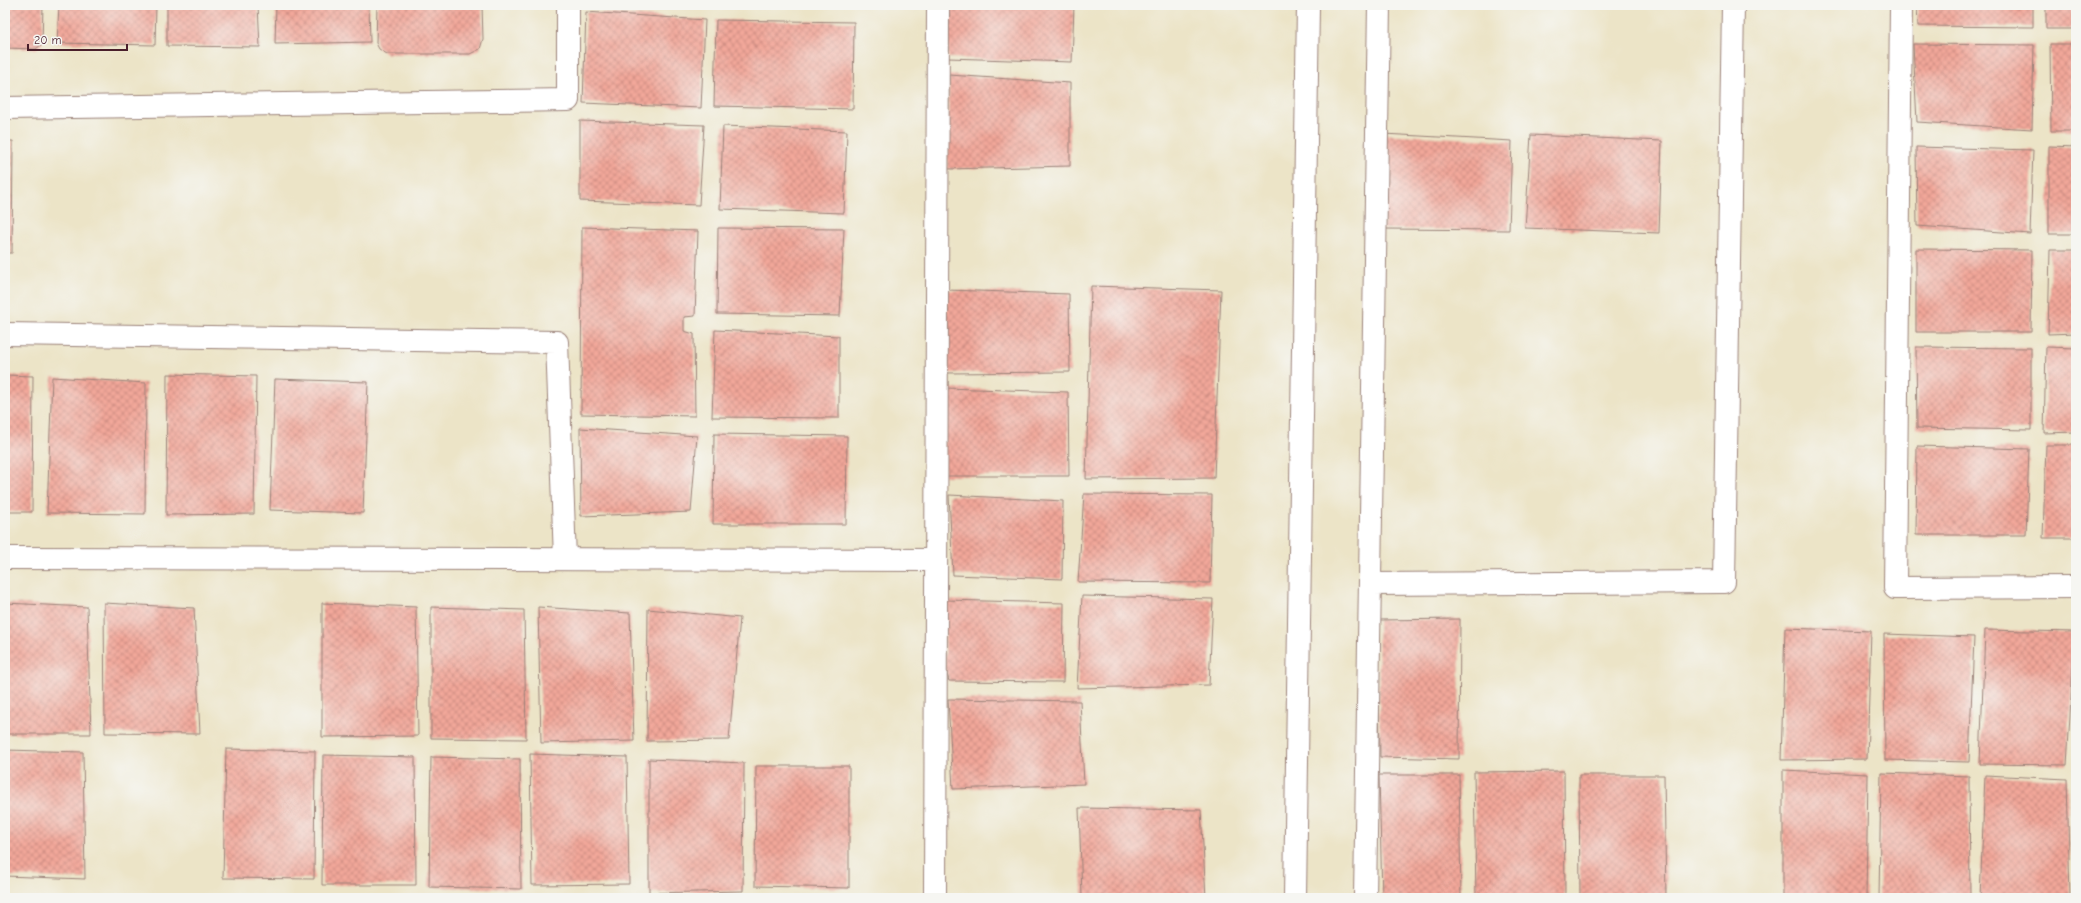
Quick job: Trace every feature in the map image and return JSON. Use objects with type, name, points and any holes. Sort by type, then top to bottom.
[{"type":"street","points":[[5,108],[568,100],[568,5]]},
{"type":"street","points":[[935,898],[938,5]]},
{"type":"street","points":[[1295,898],[1308,5]]},
{"type":"street","points":[[1365,898],[1379,5]]},
{"type":"street","points":[[1370,584],[1724,582],[1733,5]]},
{"type":"street","points":[[1901,5],[1895,588],[2076,587]]},
{"type":"street","points":[[5,334],[557,342],[565,559]]},
{"type":"street","points":[[5,558],[936,560]]},
{"type":"building","points":[[5,5],[43,5],[42,44],[36,49],[5,48]]},
{"type":"building","points":[[59,5],[156,5],[155,45],[57,43]]},
{"type":"building","points":[[167,5],[258,5],[260,47],[167,46]]},
{"type":"building","points":[[276,5],[369,5],[370,42],[275,44]]},
{"type":"building","points":[[377,5],[482,5],[483,39],[480,49],[470,54],[387,54],[379,49],[376,43]]},
{"type":"building","points":[[949,5],[1074,5],[1072,62],[948,58]]},
{"type":"building","points":[[1917,5],[2033,5],[2033,27],[1918,26]]},
{"type":"building","points":[[2046,5],[2076,5],[2076,29],[2046,29]]},
{"type":"building","points":[[586,12],[705,20],[701,108],[583,103]]},
{"type":"building","points":[[716,20],[854,22],[853,109],[714,106]]},
{"type":"building","points":[[1913,44],[2034,45],[2032,129],[1917,122]]},
{"type":"building","points":[[2050,44],[2076,44],[2076,131],[2051,131]]},
{"type":"building","points":[[949,75],[1070,83],[1070,166],[947,169]]},
{"type":"building","points":[[580,121],[704,125],[699,205],[580,201]]},
{"type":"building","points":[[723,126],[847,131],[844,213],[720,209]]},
{"type":"building","points":[[1383,134],[1512,141],[1509,230],[1384,229]]},
{"type":"building","points":[[1531,135],[1662,141],[1659,233],[1525,228]]},
{"type":"building","points":[[5,141],[13,141],[12,253],[5,253]]},
{"type":"building","points":[[2049,146],[2076,147],[2076,234],[2049,234]]},
{"type":"building","points":[[1916,147],[2033,150],[2030,234],[1917,226]]},
{"type":"building","points":[[582,227],[698,231],[695,316],[684,317],[684,331],[694,334],[695,416],[581,414]]},
{"type":"building","points":[[718,228],[844,229],[840,316],[717,314]]},
{"type":"building","points":[[1916,249],[2032,250],[2031,332],[1916,332]]},
{"type":"building","points":[[2050,250],[2076,250],[2076,333],[2048,334]]},
{"type":"building","points":[[1091,286],[1221,290],[1214,478],[1086,479]]},
{"type":"building","points":[[946,290],[1069,294],[1070,372],[946,373]]},
{"type":"building","points":[[715,330],[839,336],[839,418],[712,417]]},
{"type":"building","points":[[1916,347],[2031,348],[2031,430],[1917,428]]},
{"type":"building","points":[[2046,347],[2076,348],[2076,432],[2044,433]]},
{"type":"building","points":[[167,374],[256,376],[254,514],[166,515]]},
{"type":"building","points":[[5,375],[33,376],[32,512],[5,512]]},
{"type":"building","points":[[52,377],[146,383],[145,514],[47,513]]},
{"type":"building","points":[[275,379],[368,382],[363,513],[270,510]]},
{"type":"building","points":[[944,388],[1068,392],[1069,476],[944,476]]},
{"type":"building","points":[[580,428],[697,436],[691,512],[581,516]]},
{"type":"building","points":[[714,434],[847,436],[846,524],[713,524]]},
{"type":"building","points":[[2046,445],[2076,445],[2076,538],[2043,538]]},
{"type":"building","points":[[1917,446],[2029,449],[2026,535],[1916,535]]},
{"type":"building","points":[[1084,494],[1212,495],[1210,583],[1078,582]]},
{"type":"building","points":[[949,495],[1063,501],[1062,579],[953,575]]},
{"type":"building","points":[[1082,596],[1213,599],[1209,685],[1077,688]]},
{"type":"building","points":[[945,600],[1064,603],[1063,682],[949,681],[945,667]]},
{"type":"building","points":[[5,603],[87,607],[91,734],[5,734]]},
{"type":"building","points":[[104,603],[194,608],[200,734],[105,733]]},
{"type":"building","points":[[322,603],[416,607],[418,736],[322,737]]},
{"type":"building","points":[[431,607],[524,610],[526,739],[431,738]]},
{"type":"building","points":[[538,607],[630,613],[634,741],[541,743]]},
{"type":"building","points":[[648,609],[740,618],[729,740],[647,741]]},
{"type":"building","points":[[1460,619],[1459,759],[1380,757],[1378,620]]},
{"type":"building","points":[[1785,628],[1871,631],[1867,759],[1781,760]]},
{"type":"building","points":[[1985,630],[2075,632],[2067,765],[1980,764]]},
{"type":"building","points":[[1884,634],[1974,637],[1969,762],[1885,760]]},
{"type":"building","points":[[948,699],[1080,701],[1084,784],[953,789]]},
{"type":"building","points":[[226,749],[315,751],[314,879],[223,878]]},
{"type":"building","points":[[5,750],[83,752],[85,879],[5,876]]},
{"type":"building","points":[[530,754],[627,757],[629,884],[532,885]]},
{"type":"building","points":[[323,755],[415,757],[416,885],[322,885]]},
{"type":"building","points":[[431,757],[520,759],[521,889],[429,887]]},
{"type":"building","points":[[649,759],[744,763],[743,891],[649,893]]},
{"type":"building","points":[[756,766],[849,766],[849,888],[755,886]]},
{"type":"building","points":[[1783,770],[1868,774],[1866,898],[1783,898]]},
{"type":"building","points":[[1564,771],[1565,898],[1476,898],[1474,772]]},
{"type":"building","points":[[1881,773],[1969,776],[1970,898],[1879,898]]},
{"type":"building","points":[[1379,775],[1459,775],[1461,898],[1382,898]]},
{"type":"building","points":[[1579,775],[1664,775],[1666,898],[1580,898]]},
{"type":"building","points":[[1985,775],[2067,779],[2070,898],[1980,898]]},
{"type":"building","points":[[1079,808],[1201,810],[1206,898],[1082,896]]}]
